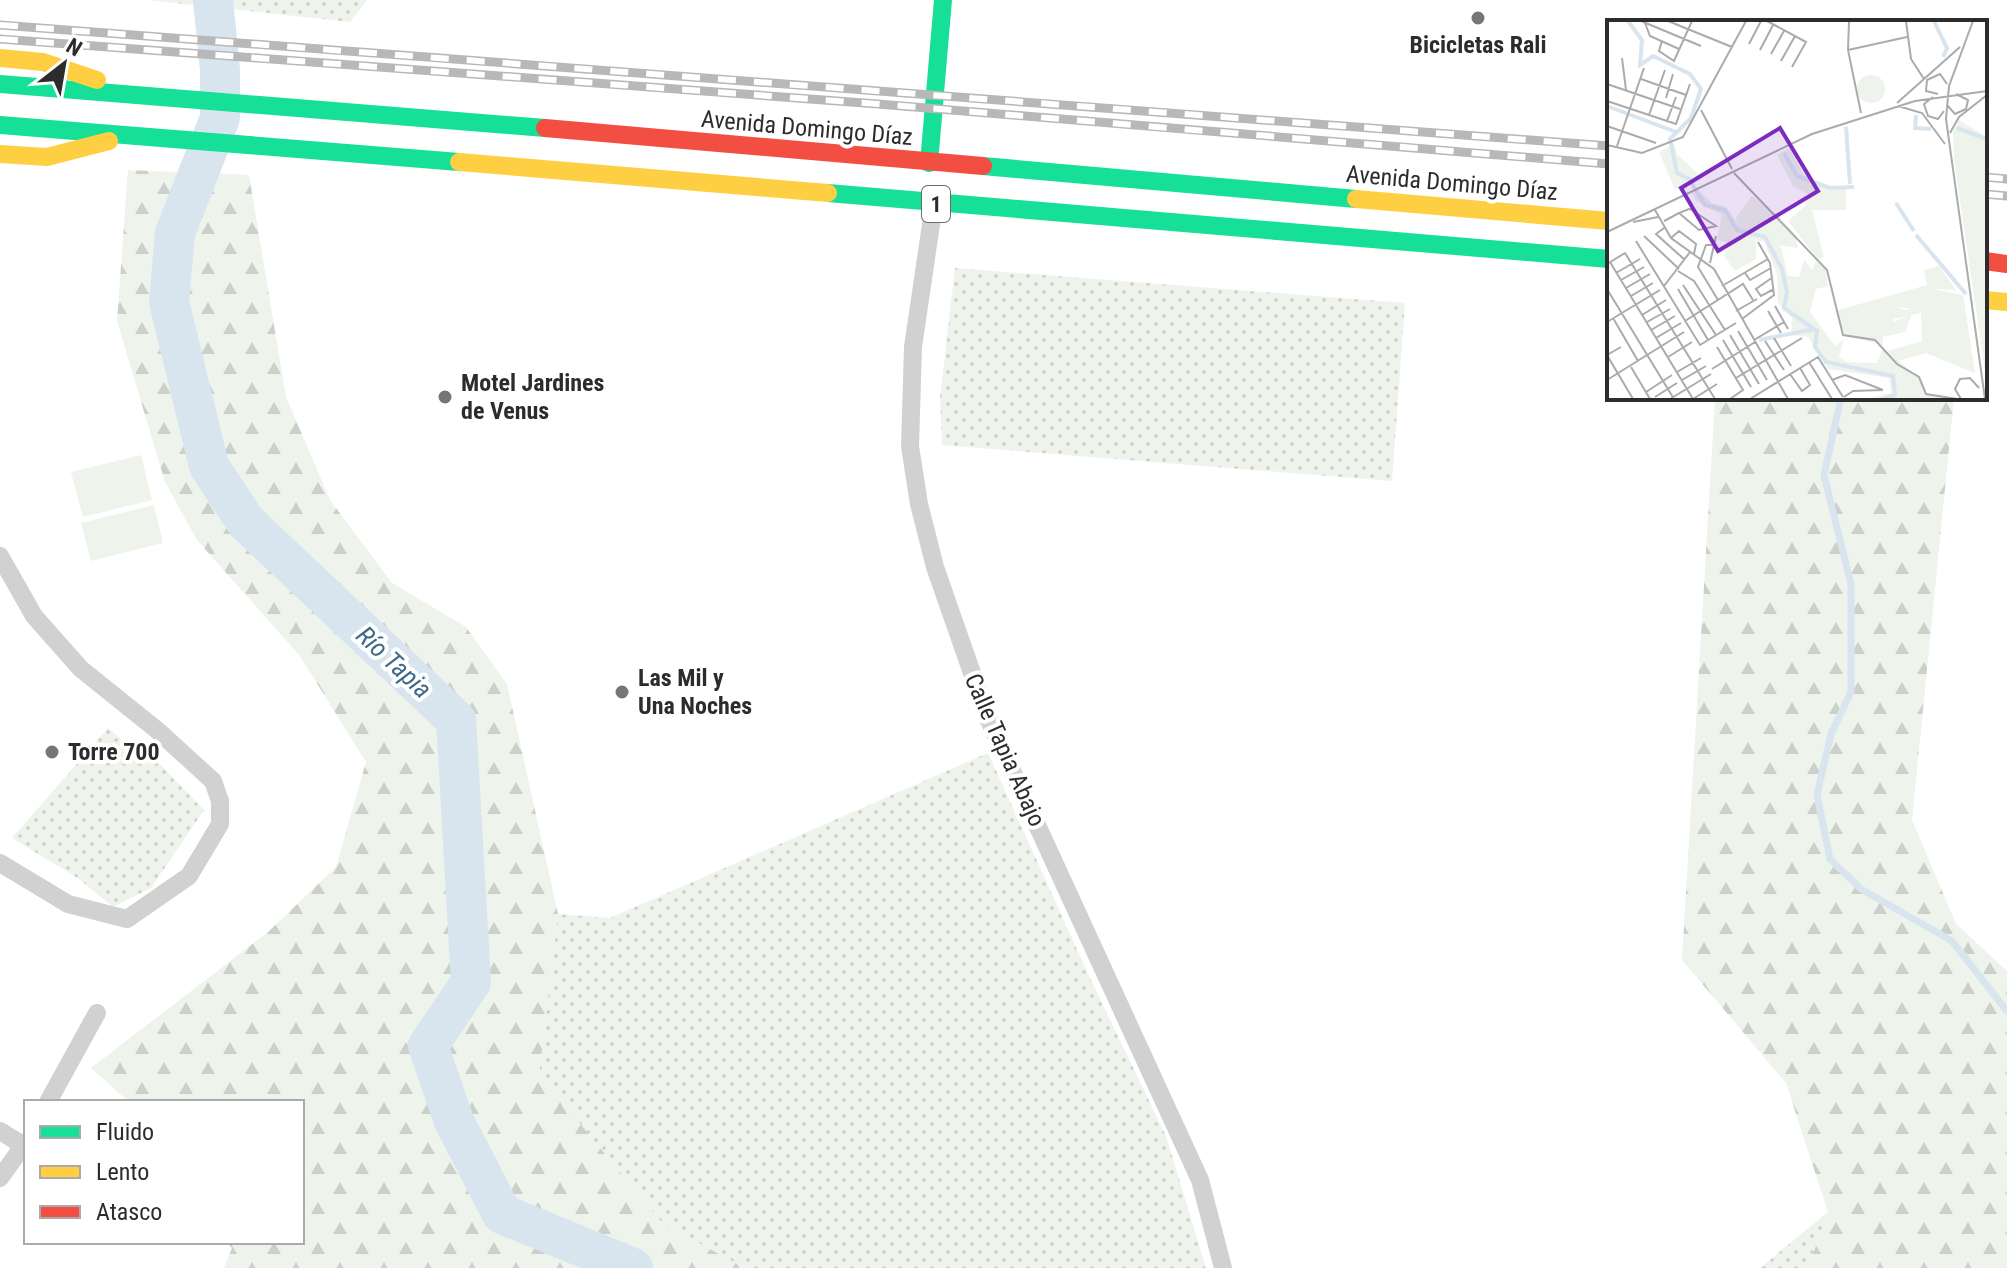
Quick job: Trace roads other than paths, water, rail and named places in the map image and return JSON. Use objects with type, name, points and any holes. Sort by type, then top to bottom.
[{"type":"main road","points":[[929,163],[943,0]]},
{"type":"main road","points":[[0,58],[43,62],[143,95]]},
{"type":"main road","name":"Avenida Domingo Díaz","points":[[0,84],[268,104],[1607,221]]},
{"type":"main road","points":[[0,125],[138,135]]},
{"type":"main road","points":[[0,154],[47,157],[138,135]]},
{"type":"main road","name":"1","points":[[138,135],[1607,259]]},
{"type":"main road","points":[[1987,261],[2007,264]]},
{"type":"main road","points":[[1987,300],[2007,302]]},
{"type":"street","name":"Calle Tapia Abajo","points":[[934,204],[913,347],[910,446],[919,504],[935,567],[987,716],[1200,1180],[1223,1268]]},
{"type":"street","points":[[0,556],[34,616],[71,658],[213,781],[220,801],[220,824],[189,876],[127,919],[68,904],[0,863]]},
{"type":"street","points":[[49,1100],[97,1013]]},
{"type":"street","points":[[0,1131],[24,1143]]},
{"type":"street","points":[[0,1178],[24,1145]]},
{"type":"waterway","name":"Río Tapia","points":[[213,0],[220,70],[220,118],[175,233],[169,302],[209,466],[246,522],[456,720],[471,982],[428,1046],[454,1121],[502,1214],[633,1268]]},
{"type":"waterway","points":[[1841,400],[1824,475],[1851,584],[1851,692],[1831,734],[1817,795],[1830,859],[1861,889],[1952,941],[2007,1011]]},
{"type":"railway","points":[[0,25],[1607,146]]},
{"type":"railway","points":[[0,39],[878,104],[1607,164]]},
{"type":"railway","points":[[1987,177],[2007,179]]},
{"type":"railway","points":[[1987,194],[2007,196]]},
{"type":"place","name":"Bicicletas Rali","points":[[1478,18]]},
{"type":"place","name":"Motel Jardines de Venus","points":[[445,397]]},
{"type":"place","name":"Las Mil y Una Noches","points":[[622,692]]},
{"type":"place","name":"Torre 700","points":[[52,752]]}]
